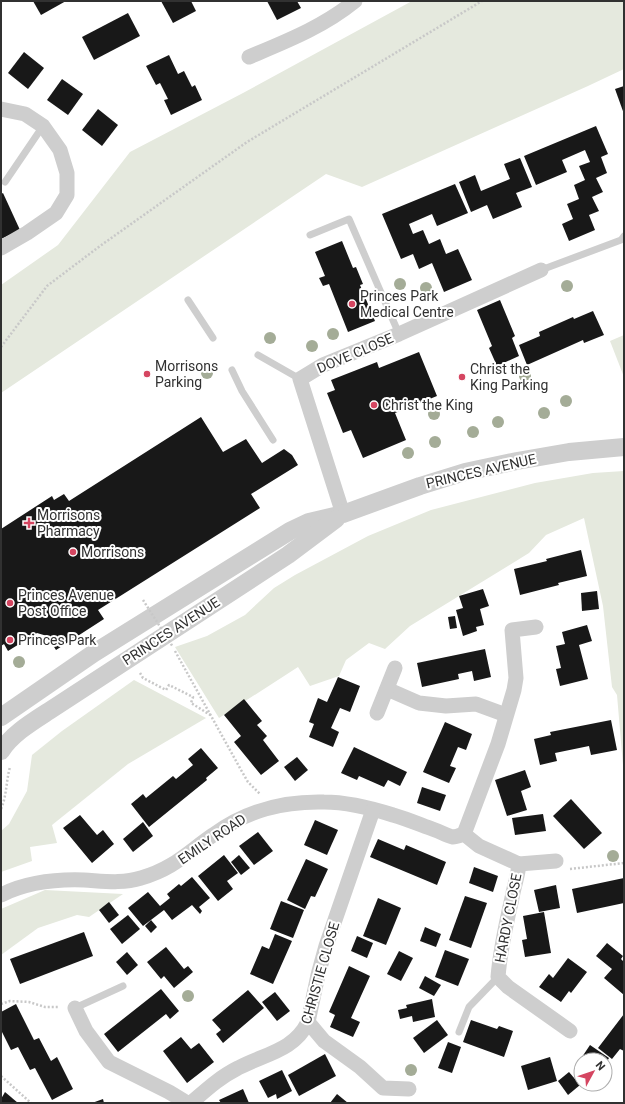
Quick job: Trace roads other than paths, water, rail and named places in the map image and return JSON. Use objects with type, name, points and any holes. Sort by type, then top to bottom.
[{"type":"street","points":[[249,58],[331,19],[355,1]]},
{"type":"street","points":[[1,109],[25,114],[43,126],[60,150],[67,173],[67,195],[56,213],[27,234],[1,248]]},
{"type":"street","name":"DOVE CLOSE","points":[[343,514],[300,379],[323,365],[398,334],[541,270]]},
{"type":"street","name":"PRINCES AVENUE","points":[[1,717],[94,653],[290,531],[309,522],[343,514],[420,486],[465,472],[569,452],[624,447]]},
{"type":"street","name":"PRINCES AVENUE","points":[[6,758],[6,743],[19,732],[54,707],[288,554],[343,514]]},
{"type":"street","points":[[536,627],[512,630],[516,678],[514,690],[498,744],[464,834],[480,846],[519,864],[556,861]]},
{"type":"street","points":[[377,713],[394,668]]},
{"type":"street","points":[[387,689],[419,703],[446,706],[476,704],[506,715]]},
{"type":"street","name":"EMILY ROAD","points":[[1,895],[29,884],[56,880],[117,882],[140,878],[170,867],[239,818],[252,812],[272,807],[303,802],[348,803],[392,815],[454,837],[464,834]]},
{"type":"street","name":"CHRISTIE CLOSE","points":[[191,1103],[219,1079],[238,1068],[291,1043],[302,1033],[308,1022],[326,946],[373,810]]},
{"type":"street","name":"HARDY CLOSE","points":[[519,864],[518,876],[512,895],[500,957],[498,977],[508,987],[570,1031]]},
{"type":"street","points":[[75,1008],[86,1032],[109,1062],[169,1092],[187,1103]]},
{"type":"street","points":[[308,1022],[324,1041],[360,1068],[383,1088],[409,1089]]},
{"type":"lane","points":[[5,182],[43,126]]},
{"type":"lane","points":[[310,235],[349,219],[398,334]]},
{"type":"lane","points":[[541,270],[621,240],[624,236]]},
{"type":"lane","points":[[188,300],[213,338]]},
{"type":"lane","points":[[258,355],[300,379]]},
{"type":"lane","points":[[232,370],[242,391],[273,440]]},
{"type":"lane","points":[[459,1032],[469,1007],[498,977]]},
{"type":"lane","points":[[75,1008],[123,986]]},
{"type":"place","name":"Princes Park Medical Centre","points":[[352,304]]},
{"type":"place","name":"Morrisons Parking","points":[[147,374]]},
{"type":"place","name":"Christ the King Parking","points":[[462,377]]},
{"type":"place","name":"Christ the King","points":[[374,405]]},
{"type":"place","name":"Morrisons Pharmacy","points":[[29,523]]},
{"type":"place","name":"Morrisons","points":[[73,552]]},
{"type":"place","name":"Princes Avenue Post Office","points":[[10,603]]},
{"type":"place","name":"Princes Park","points":[[10,640]]}]
